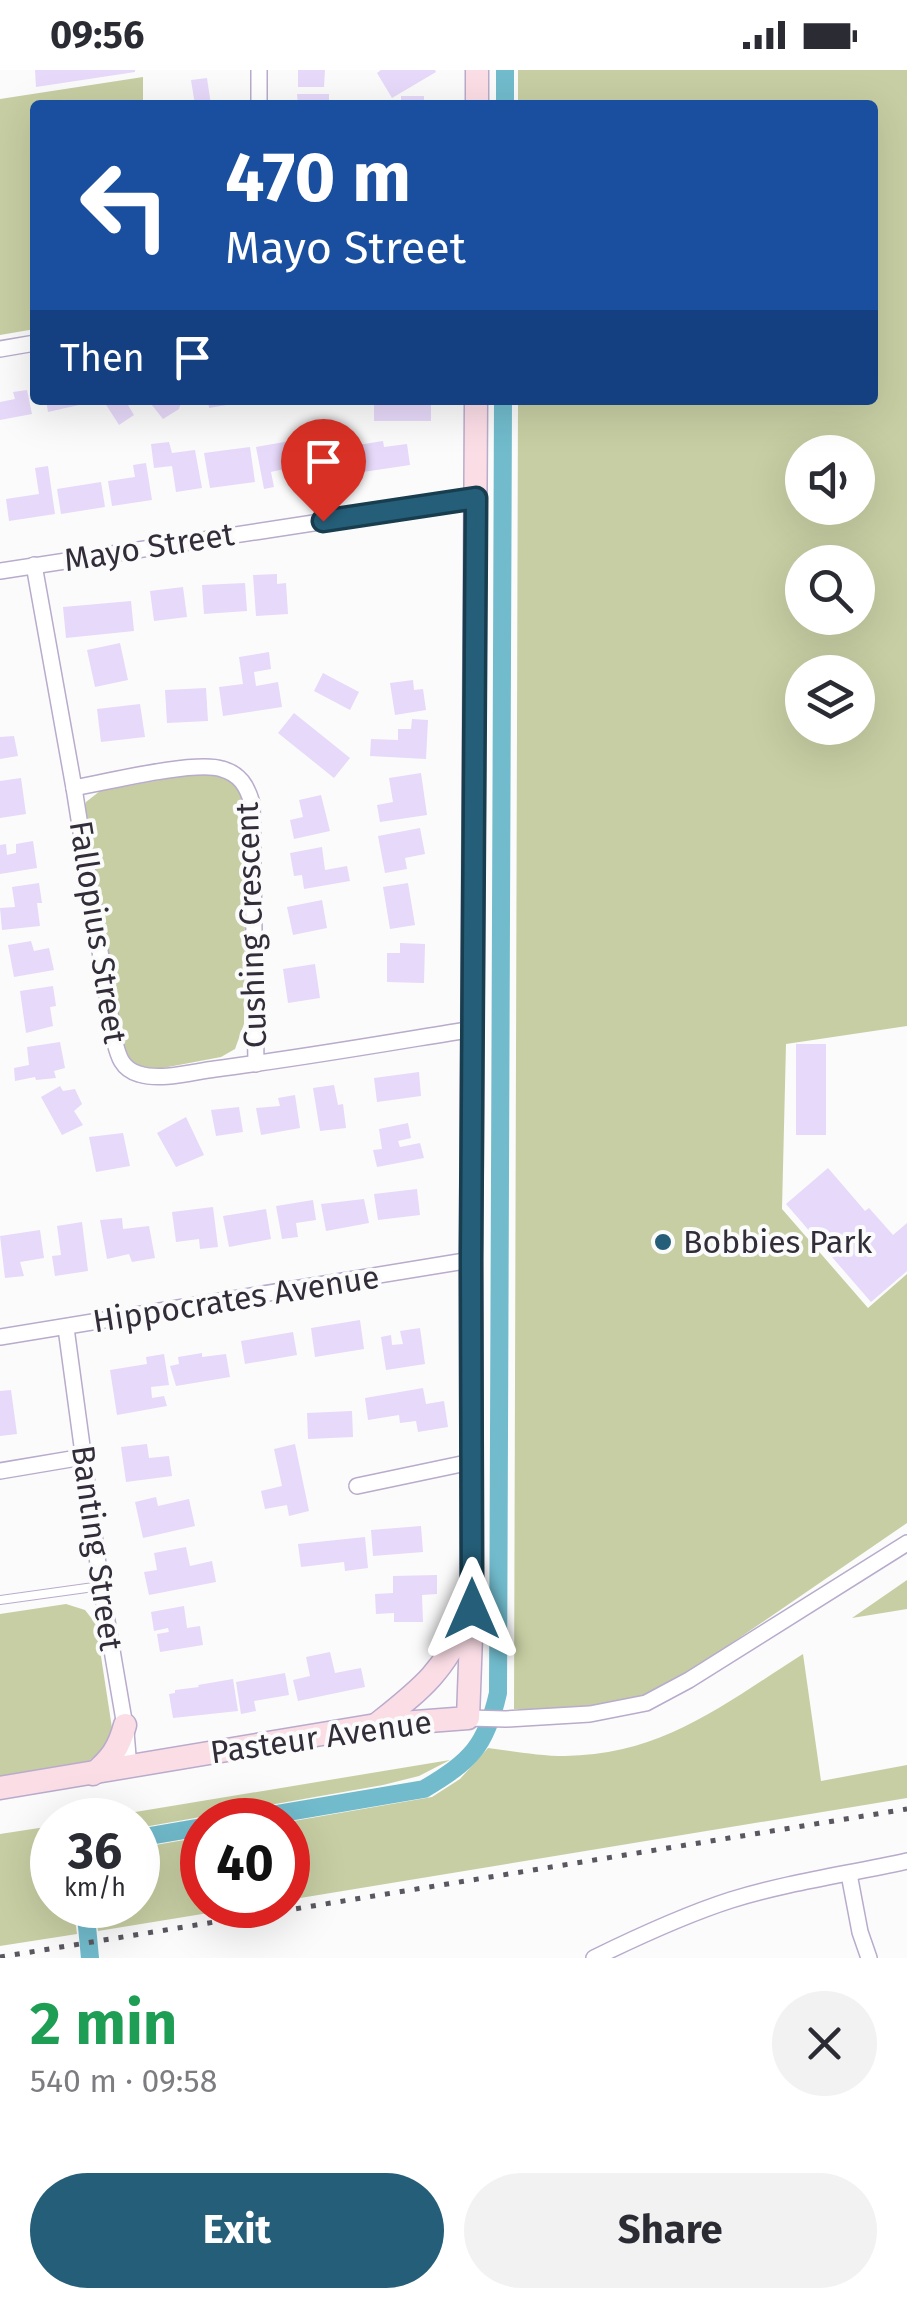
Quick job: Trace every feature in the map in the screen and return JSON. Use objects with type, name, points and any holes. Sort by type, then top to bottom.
[{"type":"street","points":[[259,70],[259,100]]},
{"type":"street","points":[[477,70],[477,100]]},
{"type":"street","points":[[0,348],[30,344]]},
{"type":"street","name":"Pasteur Avenue","points":[[0,1788],[376,1725],[471,1718],[476,405]]},
{"type":"street","name":"Mayo Street","points":[[0,570],[476,498]]},
{"type":"street","name":"Fallopius Street","points":[[34,564],[119,1059],[126,1068],[143,1076],[160,1076],[474,1029]]},
{"type":"street","name":"Cushing Crescent","points":[[74,788],[213,767],[238,777],[248,789],[252,802],[256,1064]]},
{"type":"street","name":"Hippocrates Avenue","points":[[0,1337],[471,1260]]},
{"type":"street","name":"Banting Street","points":[[66,1328],[129,1768]]},
{"type":"street","points":[[0,1471],[83,1457]]},
{"type":"street","points":[[356,1486],[471,1462]]},
{"type":"street","points":[[471,1718],[590,1714],[646,1702],[689,1680],[907,1543]]},
{"type":"street","points":[[376,1725],[438,1670],[455,1646],[472,1609]]},
{"type":"street","points":[[93,1774],[116,1752],[124,1725]]},
{"type":"street","points":[[594,1958],[644,1933],[730,1901],[778,1887],[907,1861]]},
{"type":"street","points":[[849,1874],[869,1958]]},
{"type":"lane","points":[[0,1600],[101,1586]]},
{"type":"green space","name":"Bobbies Park","points":[[518,70],[907,70],[907,1026],[786,1044],[782,1209],[868,1308],[907,1274],[907,1523],[675,1682],[629,1703],[573,1711],[514,1709],[518,405],[878,405],[878,100],[518,100]]},
{"type":"green space","points":[[143,77],[143,100],[30,100],[30,330],[0,335],[0,99]]},
{"type":"green space","points":[[214,772],[236,786],[246,809],[244,1024],[235,1049],[221,1057],[147,1071],[132,1065],[124,1056],[82,814],[86,802],[100,791]]},
{"type":"green space","points":[[907,1580],[907,1609],[852,1618]]},
{"type":"green space","points":[[66,1604],[85,1610],[96,1624],[112,1728],[107,1747],[86,1763],[0,1778],[0,1614]]},
{"type":"green space","points":[[803,1654],[821,1781],[907,1765],[907,1798],[310,1896],[310,1818],[432,1797],[460,1779],[488,1748],[565,1756],[600,1753],[663,1736],[719,1708]]},
{"type":"green space","points":[[450,1760],[419,1776],[309,1798],[220,1798]]},
{"type":"green space","points":[[180,1805],[180,1821],[160,1824],[160,1808]]},
{"type":"green space","points":[[30,1829],[30,1928],[76,1928],[77,1934],[0,1946],[0,1834]]},
{"type":"green space","points":[[180,1841],[180,1918],[160,1921],[160,1844]]},
{"type":"building","points":[[35,70],[135,70],[135,72],[36,87]]},
{"type":"building","points":[[298,70],[325,70],[324,87],[298,87]]},
{"type":"building","points":[[436,72],[392,98],[377,73]]},
{"type":"building","points":[[207,78],[210,100],[194,100],[191,80]]},
{"type":"building","points":[[297,94],[329,94],[329,100],[298,100]]},
{"type":"building","points":[[401,96],[424,96],[424,100],[401,100]]},
{"type":"building","points":[[27,390],[32,414],[0,420],[0,402],[15,399],[13,392]]},
{"type":"building","points":[[47,405],[79,405],[48,412]]},
{"type":"building","points":[[106,405],[128,405],[134,415],[119,425]]},
{"type":"building","points":[[152,405],[180,405],[179,409],[163,419]]},
{"type":"building","points":[[374,405],[431,405],[431,421],[374,421]]},
{"type":"building","points":[[301,439],[309,480],[291,483],[288,468],[271,472],[274,487],[264,489],[256,447]]},
{"type":"building","points":[[383,441],[384,447],[407,444],[410,465],[343,475],[339,448]]},
{"type":"building","points":[[169,442],[172,453],[195,450],[202,488],[176,492],[172,466],[154,468],[151,444]]},
{"type":"building","points":[[250,447],[255,482],[210,488],[204,453]]},
{"type":"building","points":[[146,463],[152,500],[112,506],[108,481],[135,477],[133,465]]},
{"type":"building","points":[[48,466],[55,514],[9,521],[6,499],[39,494],[35,468]]},
{"type":"building","points":[[101,482],[105,507],[61,514],[57,489]]},
{"type":"building","points":[[277,574],[277,584],[286,583],[288,614],[256,616],[253,575]]},
{"type":"building","points":[[245,583],[247,611],[204,614],[202,585]]},
{"type":"building","points":[[183,587],[187,617],[154,621],[150,591]]},
{"type":"building","points":[[131,601],[134,631],[66,638],[63,607]]},
{"type":"building","points":[[120,643],[128,680],[95,687],[87,650]]},
{"type":"building","points":[[269,652],[271,669],[254,672],[256,686],[278,682],[282,707],[223,716],[219,687],[243,684],[239,657]]},
{"type":"building","points":[[323,673],[359,692],[350,710],[314,691]]},
{"type":"building","points":[[413,680],[414,690],[423,689],[426,710],[395,715],[390,683]]},
{"type":"building","points":[[206,688],[208,721],[167,723],[165,690]]},
{"type":"building","points":[[140,704],[145,737],[101,742],[97,709]]},
{"type":"building","points":[[294,713],[350,758],[334,778],[278,733]]},
{"type":"building","points":[[412,719],[428,720],[426,759],[370,756],[371,739],[398,740],[398,729],[411,729]]},
{"type":"building","points":[[14,736],[18,756],[0,759],[0,737]]},
{"type":"building","points":[[421,773],[427,815],[380,822],[377,805],[393,802],[389,778]]},
{"type":"building","points":[[21,778],[26,814],[0,818],[0,781]]},
{"type":"building","points":[[321,795],[330,831],[294,839],[290,820],[303,817],[299,800]]},
{"type":"building","points":[[420,828],[425,854],[405,858],[407,869],[385,873],[378,836]]},
{"type":"building","points":[[33,841],[37,868],[0,874],[0,845],[6,844],[7,855],[16,853],[16,844]]},
{"type":"building","points":[[322,847],[325,870],[347,866],[350,881],[304,889],[302,875],[294,876],[290,853]]},
{"type":"building","points":[[39,883],[40,926],[2,930],[0,908],[15,907],[12,887]]},
{"type":"building","points":[[408,883],[415,925],[390,929],[383,887]]},
{"type":"building","points":[[322,900],[327,928],[293,935],[287,907]]},
{"type":"building","points":[[31,941],[34,951],[49,948],[54,970],[14,977],[8,945]]},
{"type":"building","points":[[400,943],[425,944],[424,983],[387,982],[387,953],[400,953]]},
{"type":"building","points":[[315,964],[320,998],[288,1003],[283,969]]},
{"type":"building","points":[[53,986],[53,1026],[26,1033],[20,991]]},
{"type":"building","points":[[60,1042],[65,1068],[54,1071],[56,1078],[15,1081],[14,1068],[29,1065],[27,1047]]},
{"type":"building","points":[[796,1044],[826,1044],[826,1135],[796,1135]]},
{"type":"building","points":[[419,1072],[421,1096],[377,1102],[374,1078]]},
{"type":"building","points":[[334,1085],[338,1105],[343,1104],[346,1128],[320,1131],[313,1088]]},
{"type":"building","points":[[60,1086],[63,1091],[75,1089],[82,1104],[74,1111],[83,1125],[62,1135],[41,1097]]},
{"type":"building","points":[[295,1095],[300,1128],[261,1135],[256,1108],[280,1106],[278,1098]]},
{"type":"building","points":[[239,1107],[243,1132],[216,1136],[211,1110]]},
{"type":"building","points":[[186,1117],[204,1155],[176,1167],[157,1133]]},
{"type":"building","points":[[408,1123],[411,1138],[398,1141],[400,1147],[420,1143],[424,1158],[377,1167],[373,1150],[382,1149],[379,1129]]},
{"type":"building","points":[[123,1133],[130,1166],[96,1172],[89,1137]]},
{"type":"building","points":[[828,1168],[865,1211],[869,1208],[893,1235],[907,1223],[907,1271],[871,1302],[786,1204]]},
{"type":"building","points":[[417,1189],[420,1215],[378,1220],[374,1194]]},
{"type":"building","points":[[364,1199],[369,1223],[326,1231],[321,1204]]},
{"type":"building","points":[[313,1200],[316,1220],[296,1223],[298,1237],[282,1239],[276,1206]]},
{"type":"building","points":[[213,1207],[218,1247],[200,1249],[199,1239],[176,1242],[172,1212]]},
{"type":"building","points":[[266,1209],[271,1239],[229,1247],[223,1216]]},
{"type":"building","points":[[122,1218],[123,1229],[149,1226],[155,1258],[132,1262],[129,1254],[107,1259],[100,1220]]},
{"type":"building","points":[[82,1222],[88,1271],[55,1276],[52,1256],[61,1255],[57,1226]]},
{"type":"building","points":[[40,1230],[44,1258],[20,1262],[24,1276],[5,1278],[0,1236]]},
{"type":"building","points":[[360,1320],[364,1349],[315,1357],[311,1328]]},
{"type":"building","points":[[420,1328],[425,1364],[386,1370],[381,1337],[391,1335],[392,1345],[403,1344],[400,1331]]},
{"type":"building","points":[[293,1332],[297,1355],[245,1364],[241,1341]]},
{"type":"building","points":[[202,1353],[202,1357],[226,1354],[230,1377],[176,1386],[170,1366],[179,1364],[178,1357]]},
{"type":"building","points":[[164,1354],[169,1385],[151,1387],[152,1398],[164,1396],[167,1406],[117,1415],[110,1370],[147,1364],[146,1357]]},
{"type":"building","points":[[423,1388],[426,1404],[444,1401],[448,1427],[418,1432],[416,1421],[400,1423],[399,1415],[368,1420],[365,1398]]},
{"type":"building","points":[[11,1390],[17,1434],[0,1436],[0,1391]]},
{"type":"building","points":[[352,1411],[353,1437],[308,1439],[307,1413]]},
{"type":"building","points":[[147,1444],[149,1458],[169,1456],[172,1476],[126,1482],[121,1447]]},
{"type":"building","points":[[295,1444],[309,1511],[289,1516],[287,1505],[265,1509],[261,1491],[282,1486],[274,1449]]},
{"type":"building","points":[[156,1497],[158,1506],[189,1499],[195,1526],[143,1538],[135,1502]]},
{"type":"building","points":[[421,1526],[423,1552],[373,1556],[371,1530]]},
{"type":"building","points":[[365,1537],[368,1568],[345,1571],[344,1562],[301,1567],[298,1544]]},
{"type":"building","points":[[186,1547],[190,1566],[212,1561],[216,1582],[149,1595],[144,1572],[157,1570],[154,1553]]},
{"type":"building","points":[[437,1575],[437,1594],[422,1595],[423,1622],[394,1622],[394,1613],[376,1614],[375,1594],[393,1593],[393,1576]]},
{"type":"building","points":[[184,1606],[187,1628],[200,1626],[203,1645],[160,1652],[157,1634],[169,1632],[168,1628],[154,1631],[151,1612]]},
{"type":"building","points":[[330,1652],[335,1673],[361,1668],[365,1687],[298,1701],[293,1680],[310,1676],[306,1657]]},
{"type":"building","points":[[285,1673],[289,1695],[254,1701],[256,1711],[241,1714],[236,1682]]},
{"type":"building","points":[[233,1679],[238,1711],[173,1718],[169,1694],[175,1690]]},
{"type":"waterway","points":[[505,70],[505,100]]},
{"type":"waterway","points":[[310,1808],[424,1789],[454,1770],[474,1750],[488,1726],[498,1693],[503,405]]},
{"type":"waterway","points":[[160,1834],[180,1831]]},
{"type":"waterway","points":[[87,1928],[90,1958]]},
{"type":"railway","points":[[0,1957],[907,1809]]},
{"type":"place","name":"Bobbies Park","points":[[663,1242]]},
{"type":"route","points":[[323,521],[476,498],[472,1609]]}]
